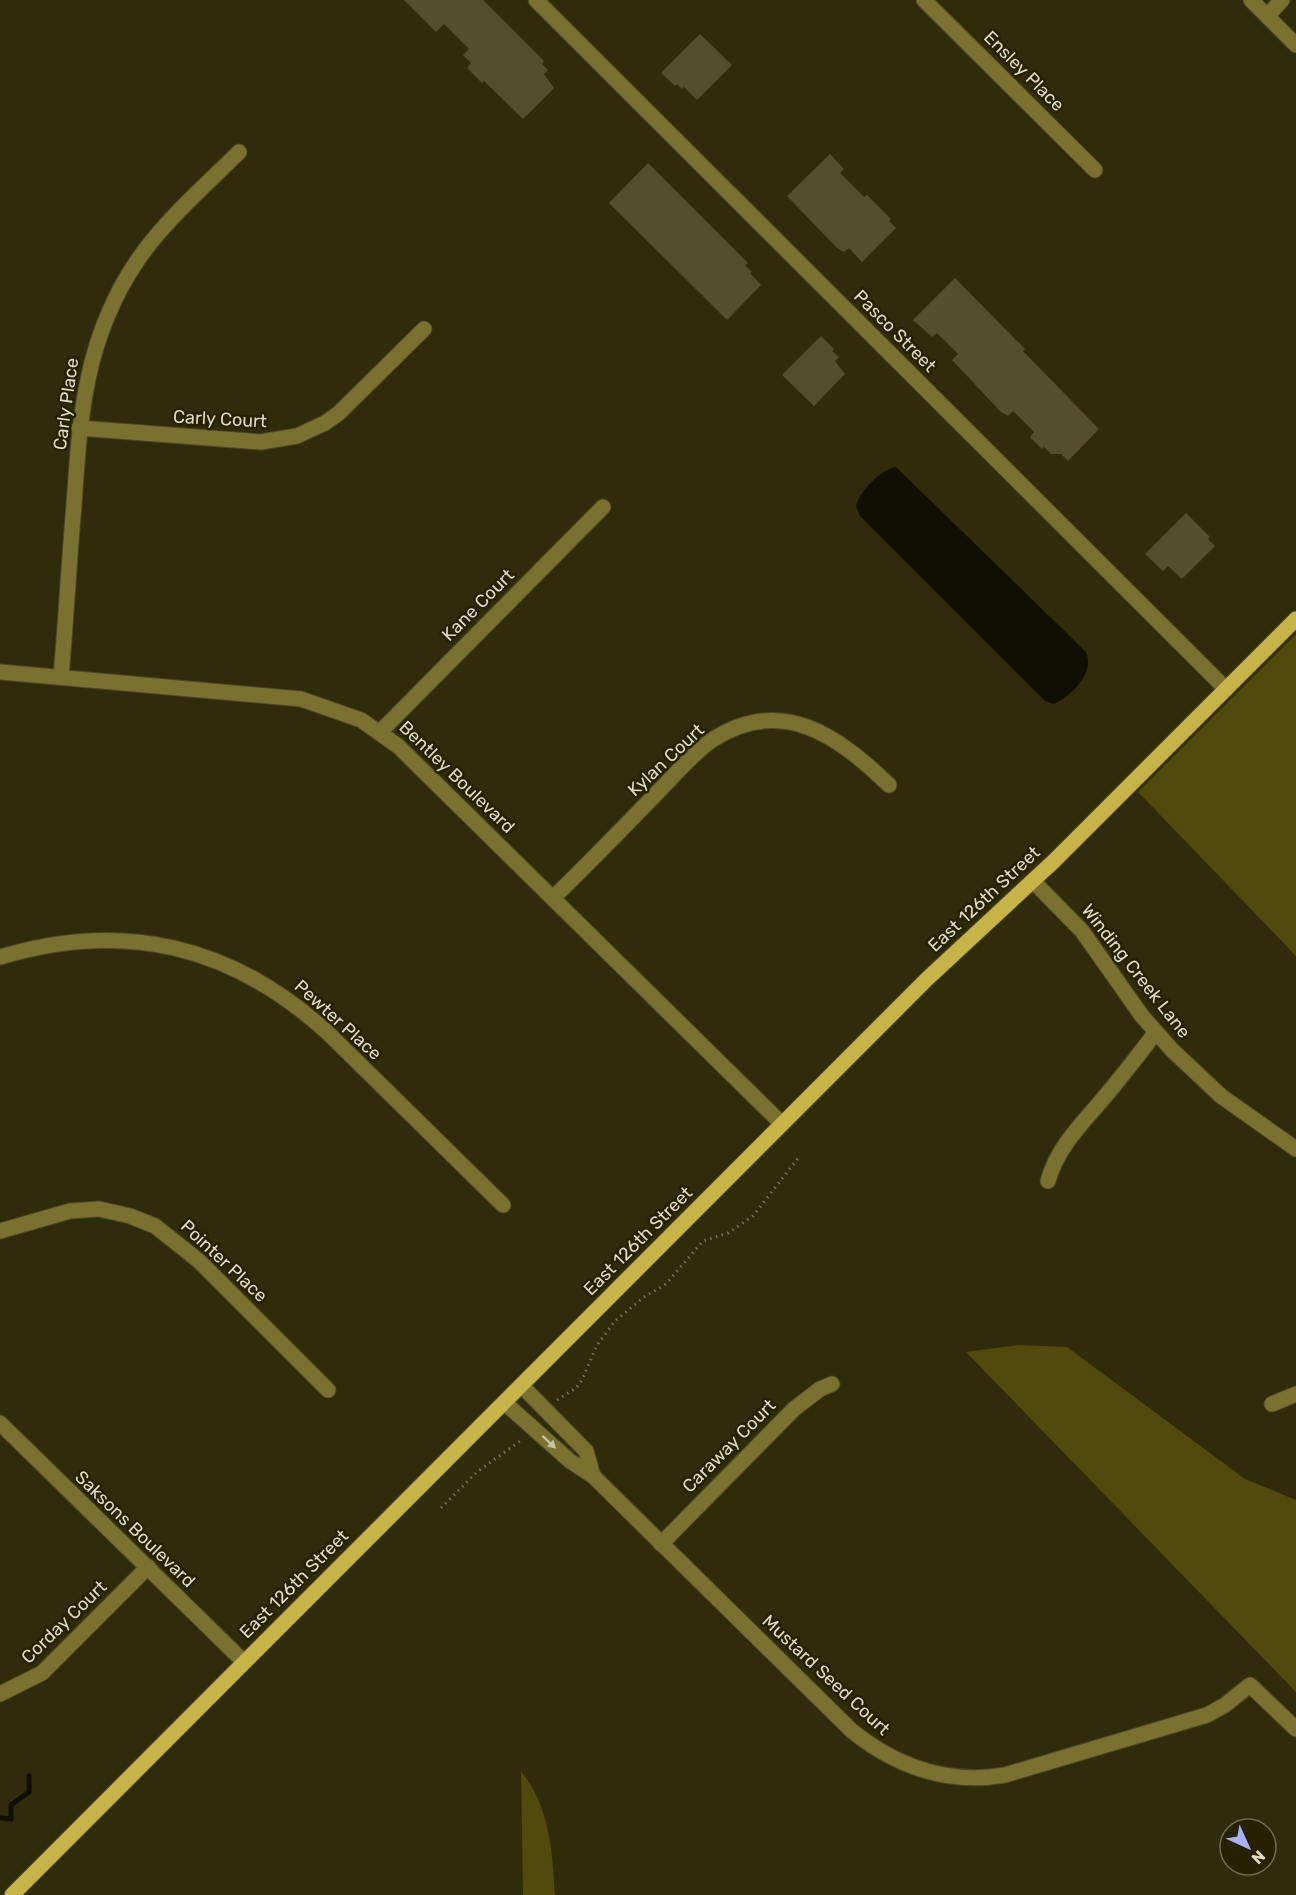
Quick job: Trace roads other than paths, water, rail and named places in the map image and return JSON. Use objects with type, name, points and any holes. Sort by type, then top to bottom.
[{"type":"main road","name":"East 126th Street","points":[[12,1895],[927,979],[1033,880],[1296,619]]},
{"type":"street","name":"Pasco Street","points":[[536,0],[1226,689]]},
{"type":"street","name":"Ensley Place","points":[[924,0],[1095,170]]},
{"type":"street","points":[[1251,0],[1296,45]]},
{"type":"street","points":[[1267,16],[1282,0]]},
{"type":"street","name":"Carly Place","points":[[61,677],[80,428],[88,370],[97,338],[123,283],[151,243],[239,152]]},
{"type":"street","name":"Carly Court","points":[[80,428],[261,442],[297,436],[325,423],[339,413],[424,328]]},
{"type":"street","name":"Kane Court","points":[[381,731],[603,507]]},
{"type":"street","name":"Bentley Boulevard","points":[[0,672],[301,699],[350,715],[381,731],[782,1124]]},
{"type":"street","name":"Kylan Court","points":[[553,898],[702,748],[739,728],[773,722],[794,723],[822,732],[855,753],[889,786]]},
{"type":"street","name":"Winding Creek Lane","points":[[1033,880],[1082,931],[1156,1032],[1221,1096],[1296,1149]]},
{"type":"street","name":"Pewter Place","points":[[0,957],[37,946],[74,940],[119,939],[165,944],[246,972],[302,1008],[503,1206]]},
{"type":"street","points":[[1048,1181],[1052,1166],[1065,1143],[1116,1084],[1156,1032]]},
{"type":"street","name":"Pointer Place","points":[[0,1231],[70,1211],[99,1209],[130,1216],[155,1226],[199,1261],[328,1390]]},
{"type":"street","name":"Caraway Court","points":[[661,1544],[794,1409],[820,1389],[832,1384]]},
{"type":"street","name":"Mustard Seed Court","points":[[522,1386],[586,1451],[593,1476]]},
{"type":"street","points":[[1272,1404],[1296,1394]]},
{"type":"street","name":"Mustard Seed Court","points":[[505,1403],[570,1461],[593,1476],[852,1731],[883,1754],[923,1772],[971,1779],[1005,1775],[1207,1715],[1225,1705],[1250,1685],[1296,1729]]},
{"type":"street","name":"Saksons Boulevard","points":[[0,1423],[244,1662]]},
{"type":"street","name":"Corday Court","points":[[0,1694],[27,1683],[56,1661],[148,1568]]},
{"type":"waterway","points":[[0,1818],[11,1819],[11,1805],[29,1792],[29,1776]]}]
